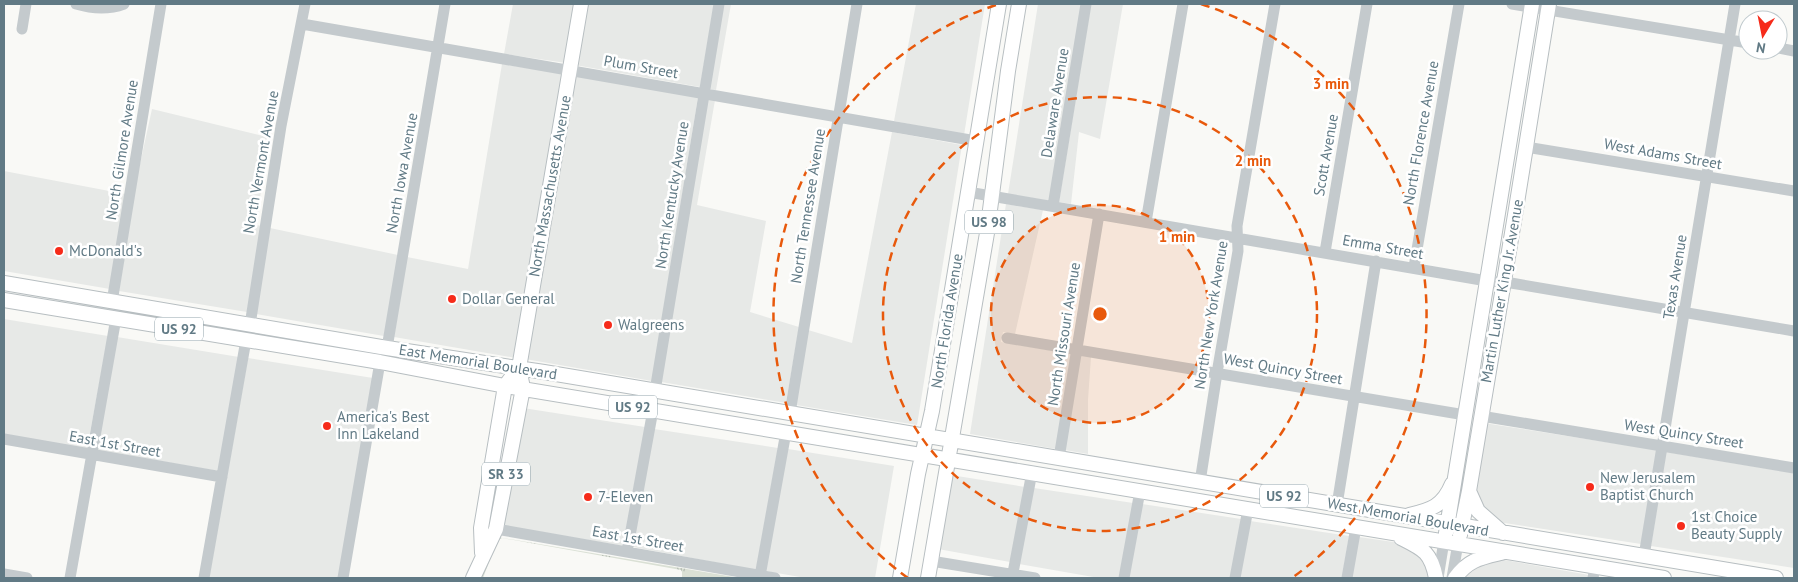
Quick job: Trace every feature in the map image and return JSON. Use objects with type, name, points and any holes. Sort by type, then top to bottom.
[{"type":"main road","name":"North Massachusetts Avenue","points":[[519,368],[581,4]]},
{"type":"main road","name":"North Florida Avenue","points":[[902,575],[922,454],[932,411],[999,4]]},
{"type":"main road","name":"North Florida Avenue","points":[[928,578],[993,196],[1008,72],[1019,4]]},
{"type":"main road","name":"Martin Luther King Jr. Avenue","points":[[1455,525],[1457,472],[1465,415],[1532,5]]},
{"type":"main road","name":"Martin Luther King Jr. Avenue","points":[[1451,542],[1455,525],[1469,491],[1548,6]]},
{"type":"main road","name":"East Memorial Boulevard","points":[[4,284],[952,440]]},
{"type":"main road","name":"East Memorial Boulevard","points":[[4,300],[380,362],[505,386],[922,454]]},
{"type":"main road","points":[[33,305],[100,306],[112,302]]},
{"type":"main road","points":[[116,318],[136,314],[170,312]]},
{"type":"main road","name":"SR 33","points":[[482,557],[482,528],[505,386],[519,368]]},
{"type":"main road","name":"SR 33","points":[[473,578],[496,529],[523,388],[519,368]]},
{"type":"main road","name":"West Memorial Boulevard","points":[[952,440],[1763,577]]},
{"type":"main road","name":"West Memorial Boulevard","points":[[922,454],[1451,542],[1507,552],[1594,573],[1664,578]]},
{"type":"main road","points":[[1403,516],[1424,511],[1447,496],[1457,472]]},
{"type":"main road","points":[[1469,491],[1478,511],[1503,533]]},
{"type":"main road","points":[[1391,533],[1426,552],[1434,565],[1437,578]]},
{"type":"main road","points":[[1454,578],[1462,568],[1471,562],[1507,552]]},
{"type":"street","points":[[22,29],[26,4]]},
{"type":"street","points":[[76,4],[104,9],[124,4]]},
{"type":"street","name":"North Gilmore Avenue","points":[[112,302],[161,4]]},
{"type":"street","name":"North Vermont Avenue","points":[[250,325],[281,126],[305,4]]},
{"type":"street","name":"North Iowa Avenue","points":[[387,348],[445,4]]},
{"type":"street","name":"North Kentucky Avenue","points":[[655,391],[719,4]]},
{"type":"street","name":"North Tennessee Avenue","points":[[790,413],[857,4]]},
{"type":"street","name":"Delaware Avenue","points":[[1054,206],[1086,4]]},
{"type":"street","points":[[1146,222],[1184,4]]},
{"type":"street","name":"North New York Avenue","points":[[1200,482],[1238,251],[1237,226],[1275,4]]},
{"type":"street","name":"Scott Avenue","points":[[1325,252],[1367,4]]},
{"type":"street","name":"North Florence Avenue","points":[[1414,267],[1459,4]]},
{"type":"street","points":[[1512,4],[1548,6],[1738,41]]},
{"type":"street","name":"Texas Avenue","points":[[1644,556],[1735,4]]},
{"type":"street","name":"Plum Street","points":[[302,24],[976,141]]},
{"type":"street","name":"West Adams Street","points":[[1526,147],[1794,191]]},
{"type":"street","name":"Emma Street","points":[[968,192],[1794,331]]},
{"type":"street","name":"North Missouri Avenue","points":[[1059,458],[1099,214]]},
{"type":"street","points":[[1337,505],[1376,261]]},
{"type":"street","points":[[70,578],[116,318]]},
{"type":"street","name":"West Quincy Street","points":[[1007,338],[1465,415]]},
{"type":"street","points":[[204,578],[246,340]]},
{"type":"street","points":[[343,578],[380,362]]},
{"type":"street","points":[[627,552],[653,410]]},
{"type":"street","name":"West Quincy Street","points":[[1481,416],[1794,468]]},
{"type":"street","points":[[760,576],[786,432]]},
{"type":"street","name":"East 1st Street","points":[[4,440],[222,477]]},
{"type":"street","points":[[1012,576],[1032,472]]},
{"type":"street","points":[[1124,578],[1140,491]]},
{"type":"street","points":[[1235,578],[1248,509]]},
{"type":"street","points":[[1347,578],[1356,527]]},
{"type":"street","name":"East 1st Street","points":[[496,529],[775,578]]},
{"type":"street","name":"Martin Luther King Jr. Avenue","points":[[1437,578],[1451,542]]},
{"type":"street","name":"Martin Luther King Jr. Avenue","points":[[1451,542],[1454,578]]},
{"type":"street","points":[[931,561],[1012,576],[1034,578]]},
{"type":"street","points":[[4,574],[27,578]]},
{"type":"shaded area","points":[[513,4],[576,4],[566,63],[504,54]]},
{"type":"shaded area","points":[[586,4],[714,4],[700,87],[575,65]]},
{"type":"shaded area","points":[[723,4],[731,4],[716,90],[709,89]]},
{"type":"shaded area","points":[[916,4],[985,4],[964,135],[894,121]]},
{"type":"shaded area","points":[[1038,4],[1082,4],[1050,201],[1008,194]]},
{"type":"shaded area","points":[[1091,4],[1123,4],[1100,139],[1079,132],[1071,204],[1059,202]]},
{"type":"shaded area","points":[[502,64],[565,74],[516,358],[394,337],[407,257],[468,269]]},
{"type":"shaded area","points":[[574,76],[698,97],[652,381],[525,359]]},
{"type":"shaded area","points":[[708,99],[715,100],[697,205],[766,221],[750,312],[799,327],[786,403],[661,382]]},
{"type":"shaded area","points":[[152,109],[267,137],[257,225],[261,226],[247,312],[119,291],[138,173]]},
{"type":"shaded area","points":[[892,132],[962,145],[917,425],[796,405],[808,330],[852,343]]},
{"type":"shaded area","points":[[4,171],[125,194],[110,289],[4,271]]},
{"type":"shaded area","points":[[1006,204],[1043,210],[1015,334],[1003,332],[1001,342],[1071,354],[1056,449],[970,434]]},
{"type":"shaded area","points":[[270,228],[398,255],[384,336],[256,314]]},
{"type":"shaded area","points":[[4,319],[108,336],[87,449],[4,434]]},
{"type":"shaded area","points":[[117,337],[239,357],[218,471],[96,450]]},
{"type":"shaded area","points":[[1080,355],[1091,357],[1088,400],[1088,454],[1065,450]]},
{"type":"shaded area","points":[[248,358],[373,378],[339,578],[209,578]]},
{"type":"shaded area","points":[[523,408],[645,427],[623,546],[501,525]]},
{"type":"shaded area","points":[[1484,423],[1657,450],[1641,544],[1498,522],[1488,514],[1474,491]]},
{"type":"shaded area","points":[[654,429],[778,448],[756,570],[633,547]]},
{"type":"shaded area","points":[[788,449],[894,466],[875,578],[806,578],[765,571]]},
{"type":"shaded area","points":[[1666,452],[1794,473],[1794,568],[1651,546]]},
{"type":"shaded area","points":[[951,475],[1025,487],[1010,562],[938,549]]},
{"type":"shaded area","points":[[1034,488],[1133,503],[1119,578],[1099,578],[1019,564]]},
{"type":"shaded area","points":[[1142,504],[1241,519],[1231,578],[1129,578]]},
{"type":"shaded area","points":[[1250,521],[1349,536],[1342,578],[1240,578]]},
{"type":"shaded area","points":[[1359,537],[1400,543],[1423,556],[1431,578],[1352,578]]},
{"type":"shaded area","points":[[1499,559],[1589,575],[1588,578],[1461,578],[1473,567]]},
{"type":"green space","points":[[497,537],[740,578],[682,578],[681,570],[502,538],[497,541],[483,578],[478,578]]},
{"type":"place","name":"McDonald's","points":[[59,251]]},
{"type":"place","name":"Dollar General","points":[[452,299]]},
{"type":"place","name":"Walgreens","points":[[608,325]]},
{"type":"place","name":"America's Best Inn Lakeland","points":[[327,426]]},
{"type":"place","name":"New Jerusalem Baptist Church","points":[[1590,487]]},
{"type":"place","name":"7-Eleven","points":[[588,497]]},
{"type":"place","name":"1st Choice Beauty Supply","points":[[1681,526]]}]
